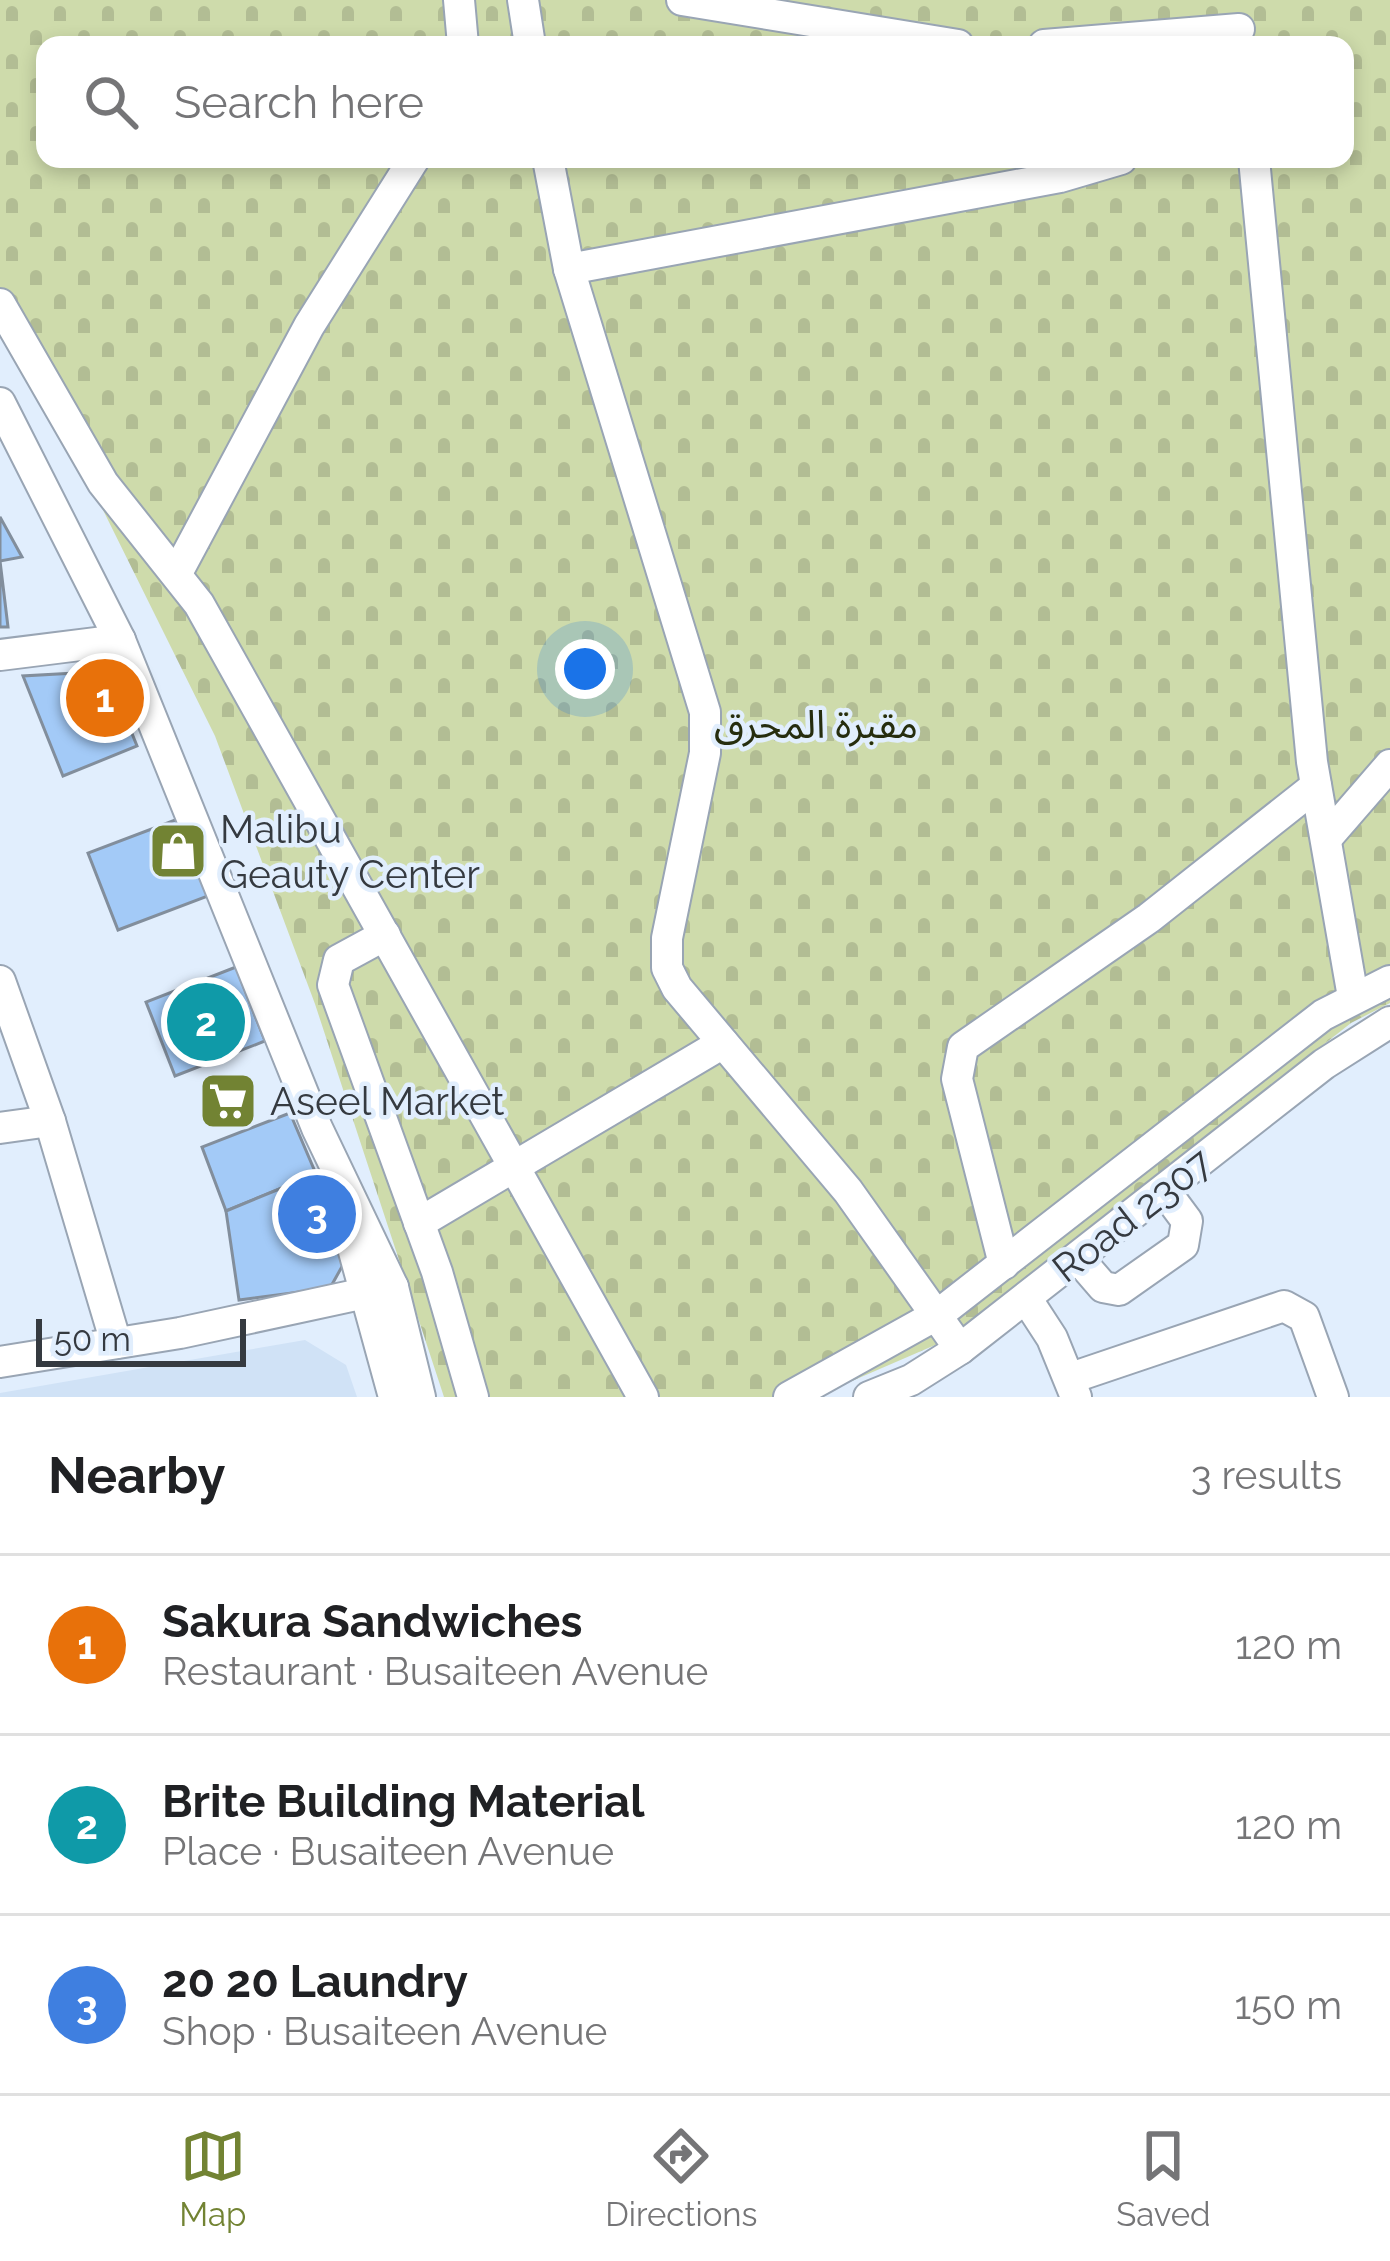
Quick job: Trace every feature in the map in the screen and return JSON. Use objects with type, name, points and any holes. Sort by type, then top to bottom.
[{"type":"street","points":[[459,0],[462,36]]},
{"type":"street","points":[[524,0],[529,36]]},
{"type":"street","points":[[682,0],[903,36]]},
{"type":"street","points":[[1131,36],[1238,25]]},
{"type":"street","points":[[178,573],[309,326],[408,168]]},
{"type":"street","points":[[550,168],[569,269],[705,712],[705,753],[665,953],[677,988],[848,1190],[940,1313],[960,1349]]},
{"type":"street","points":[[569,269],[1090,168]]},
{"type":"street","points":[[1255,168],[1316,786],[1353,997]]},
{"type":"street","points":[[0,304],[103,482],[178,573],[643,1397]]},
{"type":"street","points":[[0,403],[120,640],[420,1397]]},
{"type":"street","points":[[0,655],[120,640]]},
{"type":"street","points":[[1326,839],[1390,765]]},
{"type":"street","points":[[1004,1264],[957,1079],[963,1047],[1149,918],[1316,786]]},
{"type":"street","points":[[385,935],[339,960],[333,986],[419,1223],[473,1397]]},
{"type":"street","points":[[0,981],[50,1120],[116,1343]]},
{"type":"street","points":[[789,1397],[940,1313],[1296,1035],[1353,997],[1390,981]]},
{"type":"street","name":"Road 2307","points":[[869,1397],[911,1380],[960,1349],[1324,1064],[1390,1022]]},
{"type":"street","points":[[419,1223],[723,1043]]},
{"type":"street","points":[[0,1128],[50,1120]]},
{"type":"street","points":[[1078,1258],[1103,1287],[1119,1290],[1183,1245],[1187,1221],[1164,1190]]},
{"type":"street","points":[[0,1362],[380,1291]]},
{"type":"street","points":[[380,1291],[394,1397]]},
{"type":"street","points":[[1026,1298],[1074,1388],[1284,1306],[1304,1317],[1334,1397]]},
{"type":"shaded area","points":[[305,1340],[346,1365],[357,1397],[0,1397],[0,1393]]},
{"type":"green space","name":"مقبرة المحرق","points":[[0,0],[1390,0],[1390,1003],[1351,1023],[949,1339],[815,1397],[444,1397],[315,1004],[215,736],[103,510],[0,333]]},
{"type":"building","points":[[0,517],[22,557],[0,561]]},
{"type":"building","points":[[0,561],[8,627],[0,627]]},
{"type":"building","points":[[93,672],[112,684],[137,746],[63,776],[23,676]]},
{"type":"building","points":[[178,819],[208,896],[118,930],[88,853]]},
{"type":"building","points":[[236,967],[265,1041],[175,1076],[146,1002]]},
{"type":"building","points":[[290,1113],[316,1174],[226,1211],[202,1147]]},
{"type":"building","points":[[316,1174],[349,1254],[330,1288],[239,1300],[226,1211]]},
{"type":"place","name":"Sakura Sandwiches","points":[[105,698]]},
{"type":"place","name":"Malibu Geauty Center","points":[[178,851]]},
{"type":"place","name":"Brite Building Material","points":[[206,1022]]},
{"type":"place","name":"Aseel Market","points":[[228,1101]]},
{"type":"place","name":"20 20 Laundry","points":[[317,1214]]}]
